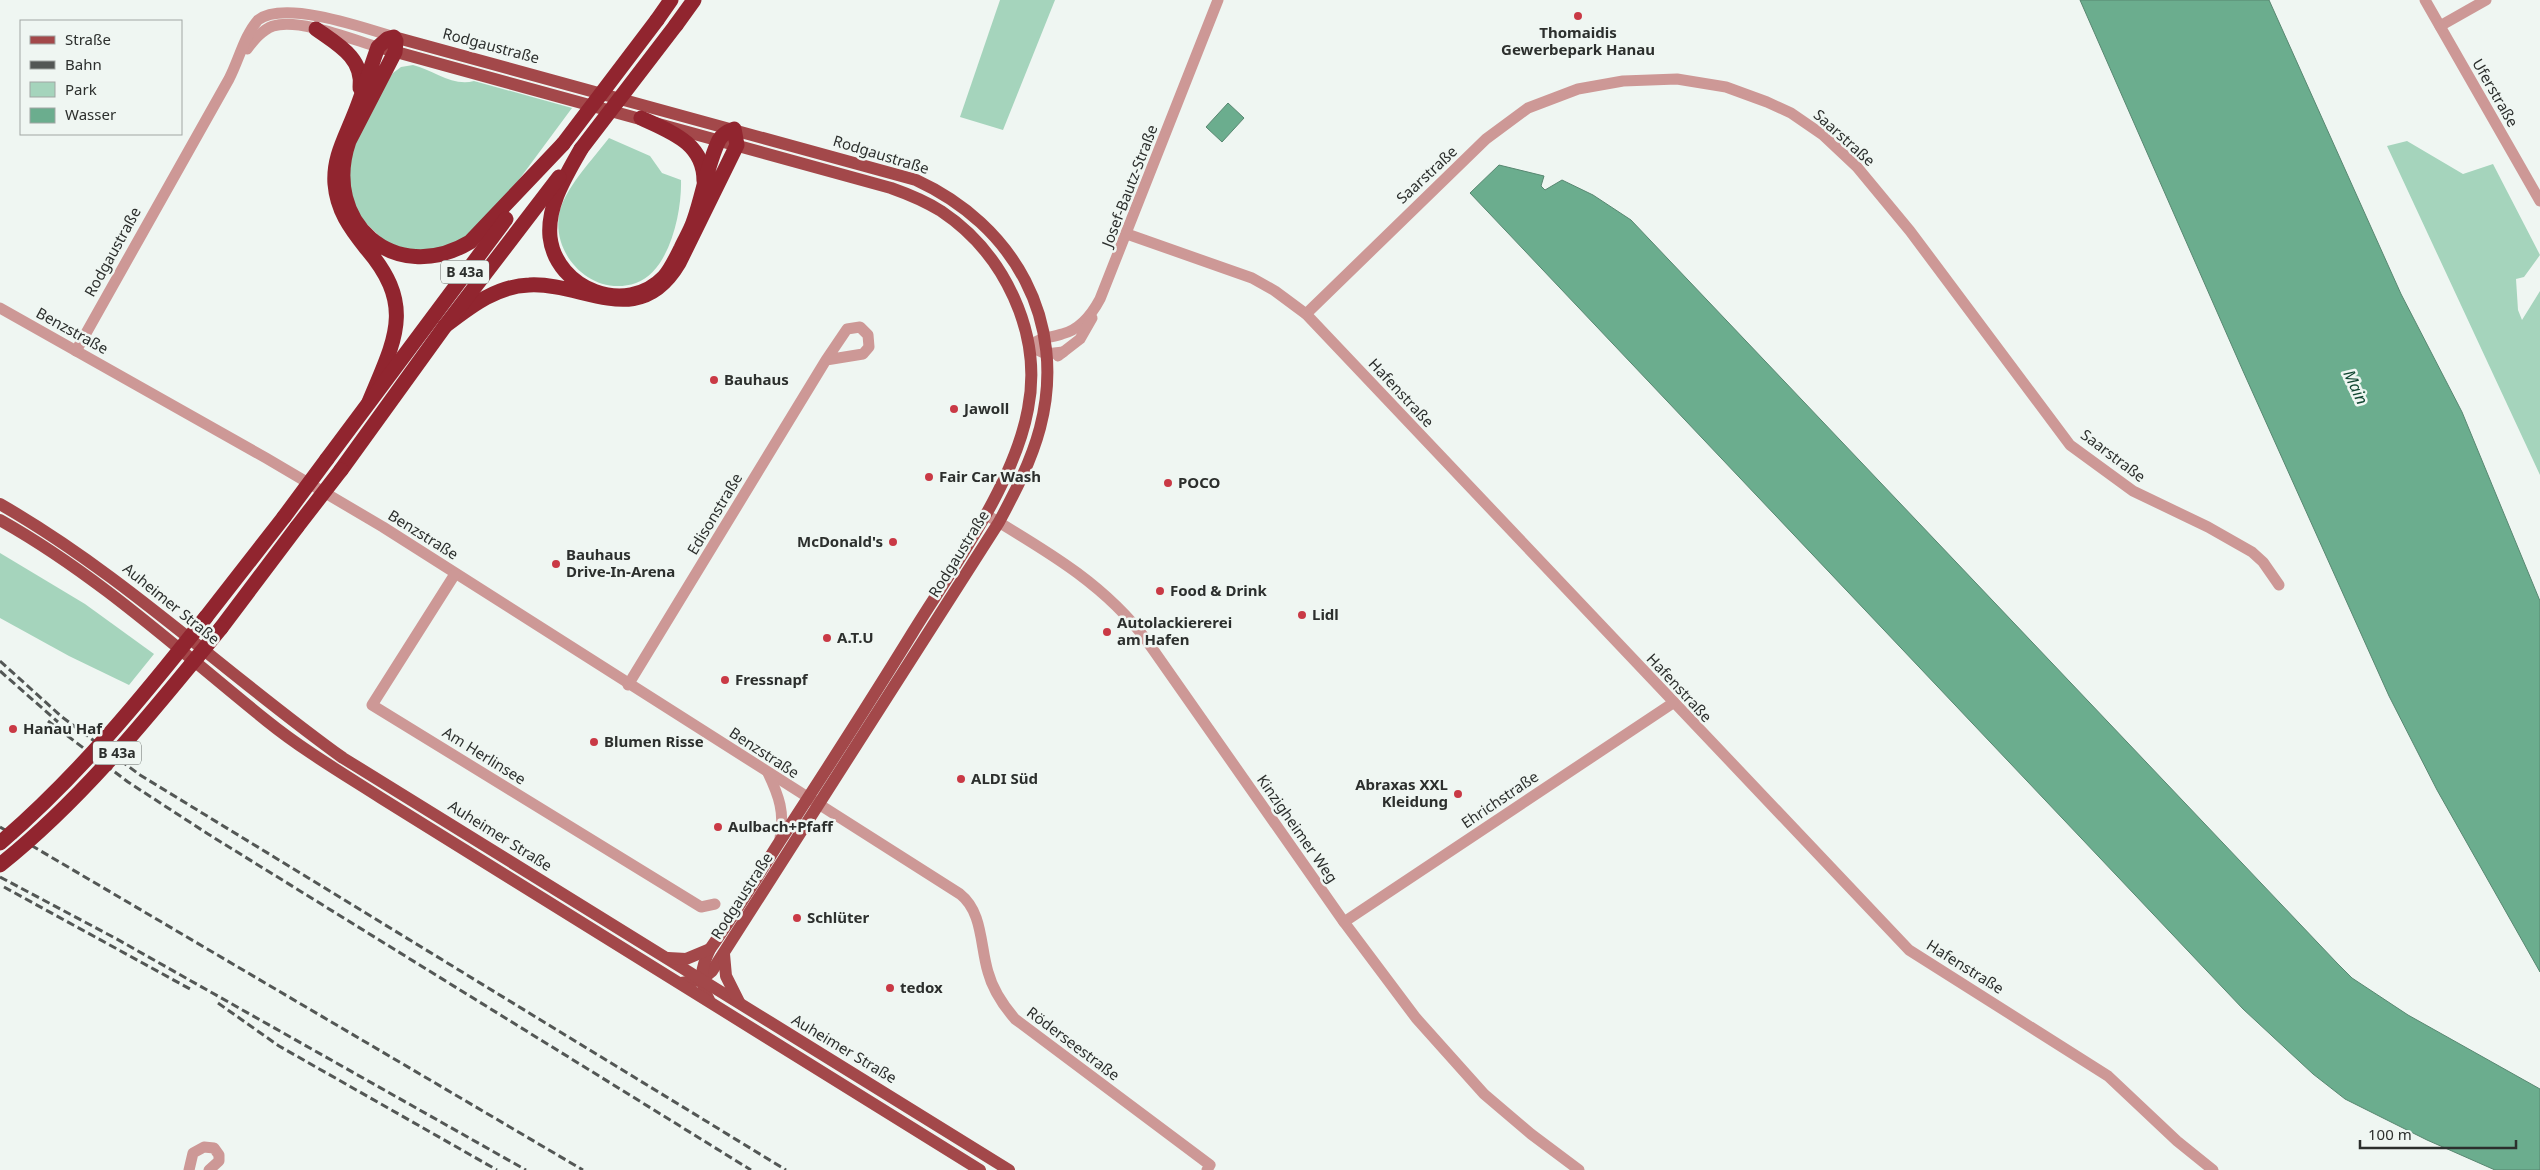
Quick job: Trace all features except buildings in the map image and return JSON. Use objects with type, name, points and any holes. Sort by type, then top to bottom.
[{"type":"highway","name":"B 43a","points":[[0,843],[68,780],[106,740],[206,617],[284,517],[671,0]]},
{"type":"highway","name":"B 43a","points":[[0,865],[38,833],[105,766],[221,628],[342,470],[445,326],[694,0]]},
{"type":"highway","points":[[316,30],[342,47],[355,60],[360,74],[359,101]]},
{"type":"highway","points":[[369,402],[393,345],[397,319],[390,283],[381,266],[342,214],[336,192],[337,157],[378,47],[386,39],[395,44],[349,141],[342,168],[343,189],[350,211],[361,230],[380,246],[398,255],[414,257],[443,255],[457,250],[482,232],[563,144]]},
{"type":"highway","points":[[641,118],[674,134],[689,144],[700,160],[704,187]]},
{"type":"highway","points":[[445,326],[492,294],[518,286],[552,286],[619,300],[637,298],[658,288],[670,278],[679,263],[738,145],[734,129],[720,140],[694,222],[665,276],[649,288],[632,295],[613,295],[594,291],[571,279],[562,269],[554,254],[550,238],[550,220],[559,190],[581,148]]},
{"type":"main road","name":"Rodgaustraße","points":[[395,44],[641,118],[891,188],[913,196],[941,211],[992,258],[1014,296],[1029,346],[1030,392],[1024,426],[1007,474],[724,954],[709,975],[701,980]]},
{"type":"main road","name":"Rodgaustraße","points":[[395,44],[734,129],[916,180],[955,200],[972,212],[1006,249],[1028,287],[1044,338],[1047,374],[1043,412],[1035,446],[1018,487],[999,522],[813,802],[780,841],[710,949],[701,969],[701,980]]},
{"type":"main road","name":"Auheimer Straße","points":[[0,504],[64,542],[119,582],[273,707],[343,758],[1005,1169]]},
{"type":"main road","name":"Auheimer Straße","points":[[0,520],[56,553],[108,592],[300,745],[381,798],[980,1170]]},
{"type":"main road","points":[[665,957],[686,959],[710,949]]},
{"type":"main road","points":[[724,954],[726,976],[740,1004]]},
{"type":"main road","points":[[681,983],[701,980],[708,1000]]},
{"type":"street","name":"Josef-Bautz-Straße","points":[[1029,346],[1044,338],[1075,329],[1098,303],[1128,234],[1218,0]]},
{"type":"street","name":"Uferstraße","points":[[2425,0],[2540,201]]},
{"type":"street","points":[[2440,26],[2486,0]]},
{"type":"street","name":"Rodgaustraße","points":[[76,351],[236,65],[256,23],[270,12],[282,8],[310,11],[395,44]]},
{"type":"street","name":"Rodgaustraße","points":[[236,65],[252,42],[268,28],[286,24],[378,47]]},
{"type":"street","name":"Saarstraße","points":[[1306,314],[1486,139],[1528,108],[1578,89],[1623,81],[1677,79],[1726,87],[1767,102],[1799,118],[1823,135],[1857,166],[1907,227],[2070,445],[2133,491],[2208,527],[2252,552],[2263,562],[2278,585]]},
{"type":"street","name":"Hafenstraße","points":[[1128,234],[1252,278],[1275,291],[1306,314],[1909,950],[2108,1076],[2213,1170]]},
{"type":"street","points":[[1047,374],[1053,362],[1080,339],[1098,303]]},
{"type":"street","name":"Benzstraße","points":[[0,308],[266,458],[455,574],[813,802]]},
{"type":"street","points":[[1029,346],[1046,354],[1063,352]]},
{"type":"street","name":"Edisonstraße","points":[[628,684],[826,360]]},
{"type":"street","name":"Kinzigheimer Weg","points":[[985,514],[1085,576],[1117,604],[1134,624],[1404,1004],[1464,1074],[1512,1119],[1579,1170]]},
{"type":"street","name":"Am Herlinsee","points":[[455,574],[372,705],[701,907],[715,904]]},
{"type":"street","name":"Ehrichstraße","points":[[1344,922],[1673,703]]},
{"type":"street","points":[[768,774],[781,802],[783,823],[780,841]]},
{"type":"street","name":"Röderseestraße","points":[[813,802],[966,899],[975,915],[993,987],[1001,1002],[1015,1019],[1210,1165],[1207,1170]]},
{"type":"street","points":[[189,1170],[193,1153],[204,1147],[214,1148],[220,1155],[220,1160],[209,1170]]},
{"type":"green space","points":[[1000,0],[1055,0],[1003,130],[960,117]]},
{"type":"green space","points":[[413,65],[458,82],[474,81],[572,108],[481,231],[441,253],[391,247],[353,211],[347,156],[383,87],[393,73],[401,67]]},
{"type":"green space","points":[[609,138],[650,156],[662,173],[681,180],[679,207],[672,239],[658,266],[648,276],[636,283],[620,286],[605,284],[591,279],[579,270],[569,258],[562,245],[559,230],[559,215],[566,195],[579,175]]},
{"type":"green space","points":[[2407,141],[2463,174],[2493,164],[2540,255],[2524,277],[2516,279],[2518,310],[2522,320],[2540,291],[2540,475],[2387,146]]},
{"type":"green space","points":[[0,553],[85,604],[154,654],[129,685],[69,656],[0,618]]},
{"type":"water","name":"Main","points":[[2080,0],[2269,0],[2401,294],[2462,412],[2540,601],[2540,972],[2437,790],[2389,696],[2243,371]]},
{"type":"water","points":[[1228,103],[1244,118],[1222,142],[1206,127]]},
{"type":"water","points":[[1499,165],[1544,176],[1541,186],[1545,190],[1562,180],[1593,195],[1631,220],[2352,978],[2408,1015],[2540,1089],[2540,1170],[2495,1170],[2427,1140],[2345,1099],[2313,1074],[2243,1009],[1470,193]]},
{"type":"railway","points":[[0,661],[62,717],[140,775],[786,1170]]},
{"type":"railway","points":[[0,671],[58,722]]},
{"type":"railway","points":[[48,721],[128,782],[208,834],[751,1170]]},
{"type":"railway","points":[[0,827],[583,1170]]},
{"type":"railway","points":[[0,877],[115,938],[526,1170]]},
{"type":"railway","points":[[4,887],[190,989]]},
{"type":"railway","points":[[218,1003],[279,1046],[497,1170]]},
{"type":"place","name":"Thomaidis Gewerbepark Hanau","points":[[1578,16]]},
{"type":"place","name":"Bauhaus","points":[[714,380]]},
{"type":"place","name":"Jawoll","points":[[954,409]]},
{"type":"place","name":"Fair Car Wash","points":[[929,477]]},
{"type":"place","name":"POCO","points":[[1168,483]]},
{"type":"place","name":"McDonald's","points":[[893,542]]},
{"type":"place","name":"Bauhaus Drive-In-Arena","points":[[556,564]]},
{"type":"place","name":"Food & Drink","points":[[1160,591]]},
{"type":"place","name":"Lidl","points":[[1302,615]]},
{"type":"place","name":"Autolackiererei am Hafen","points":[[1107,632]]},
{"type":"place","name":"A.T.U","points":[[827,638]]},
{"type":"place","name":"Fressnapf","points":[[725,680]]},
{"type":"place","name":"Hanau Haf","points":[[13,729]]},
{"type":"place","name":"Blumen Risse","points":[[594,742]]},
{"type":"place","name":"ALDI Süd","points":[[961,779]]},
{"type":"place","name":"Abraxas XXL Kleidung","points":[[1458,794]]},
{"type":"place","name":"Aulbach+Pfaff","points":[[718,827]]},
{"type":"place","name":"Schlüter","points":[[797,918]]},
{"type":"place","name":"tedox","points":[[890,988]]}]
